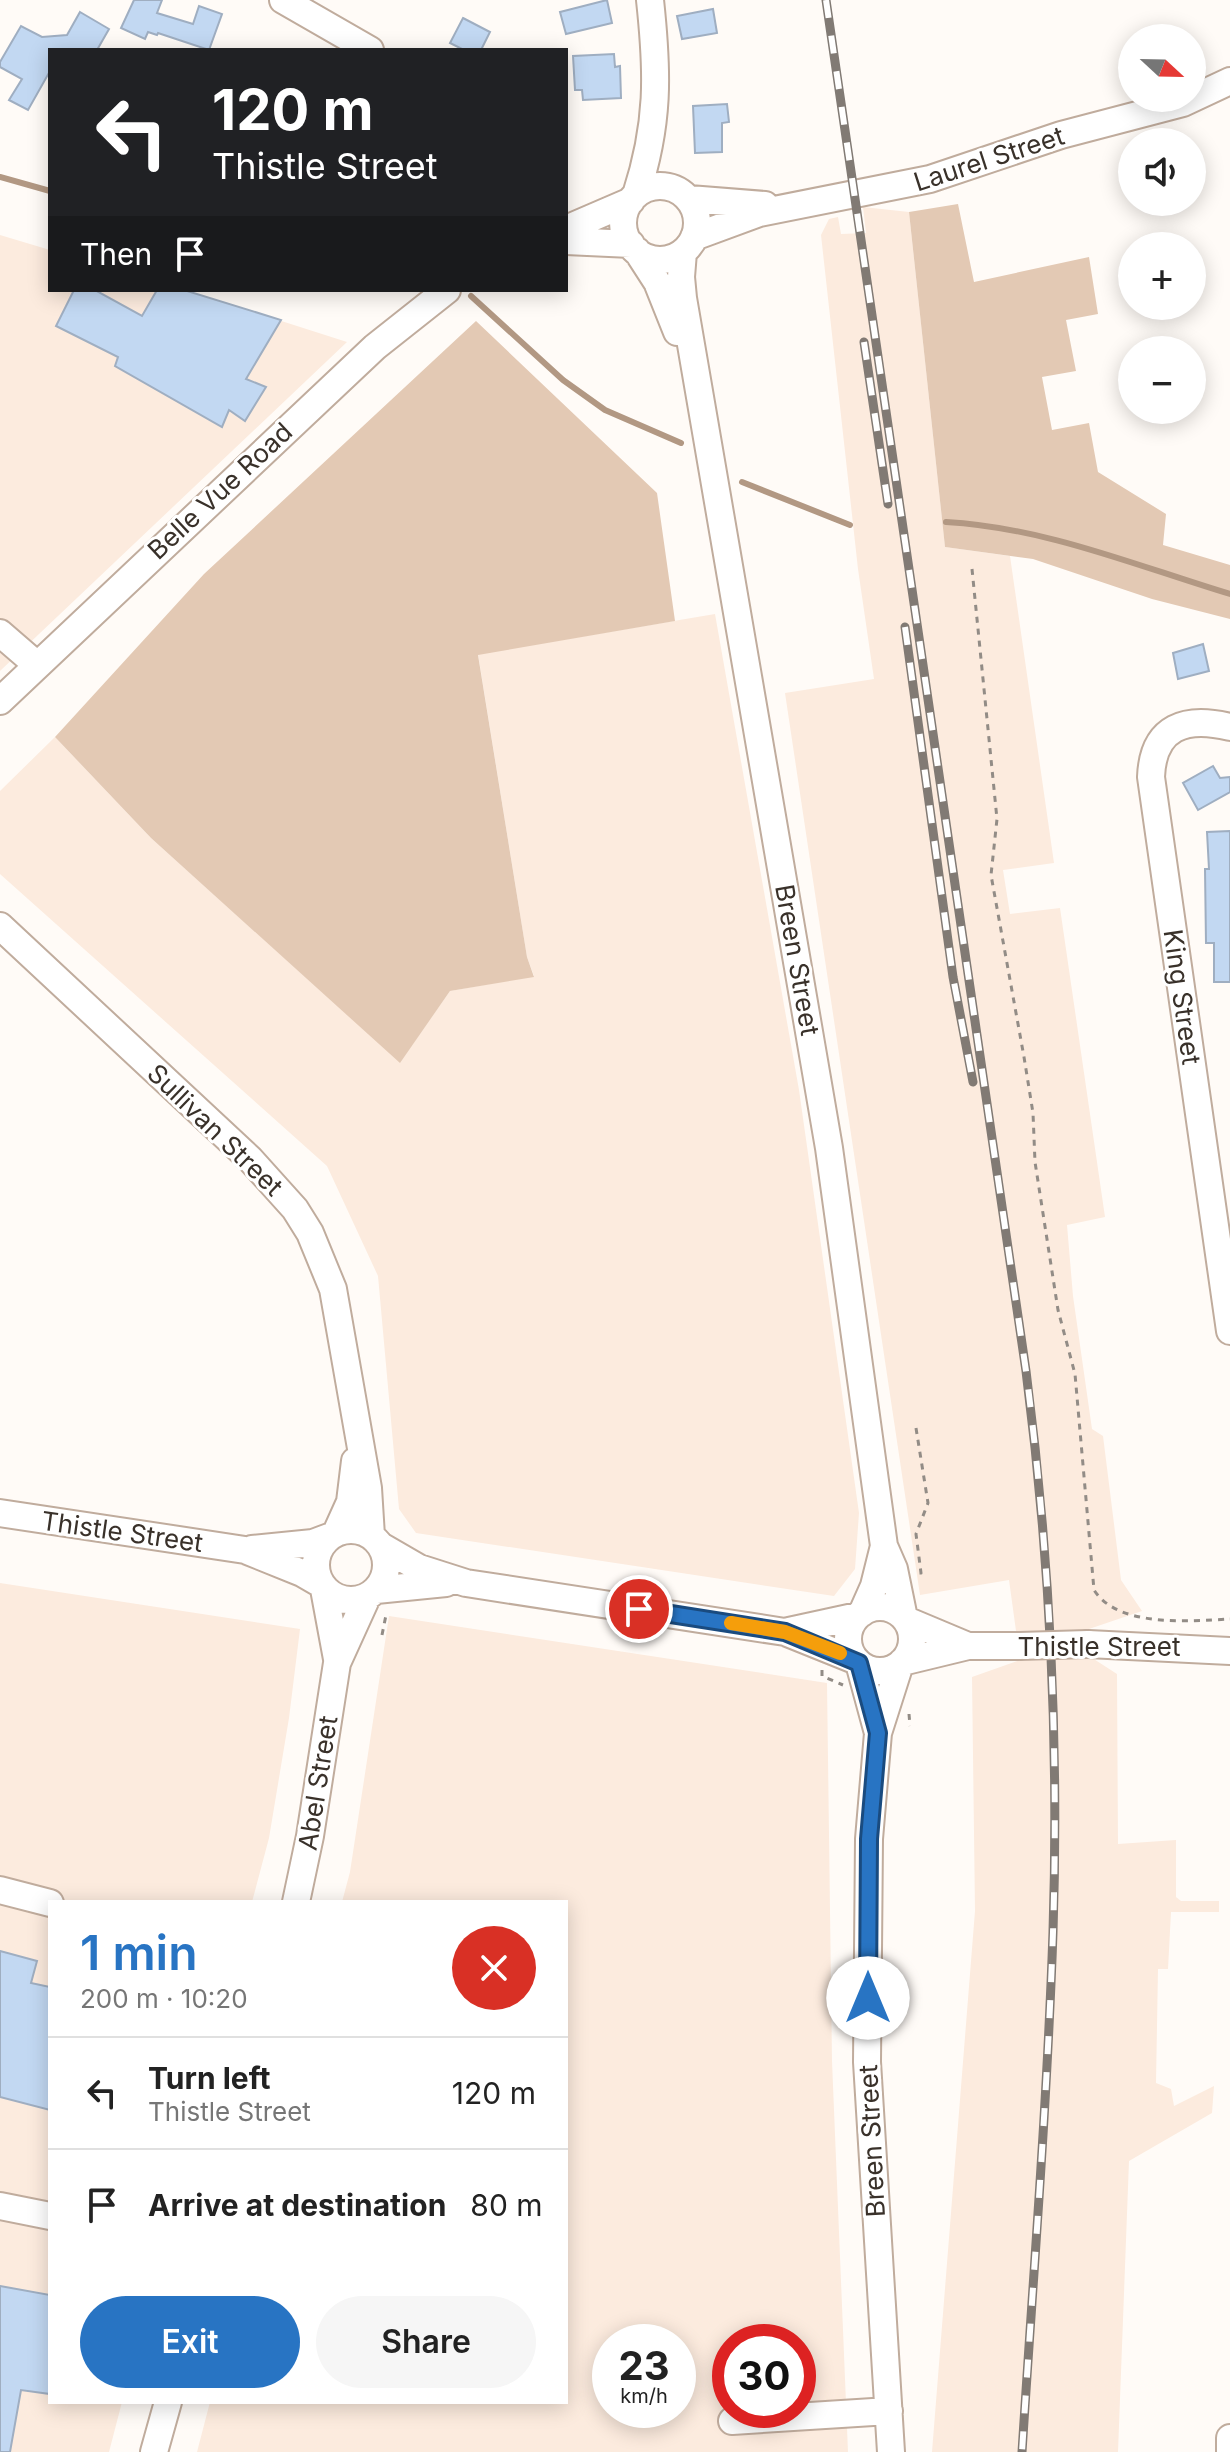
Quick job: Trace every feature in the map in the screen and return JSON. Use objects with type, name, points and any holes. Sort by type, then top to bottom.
[{"type":"street","points":[[283,0],[367,48]]},
{"type":"street","points":[[634,248],[624,222],[655,120],[655,59],[650,0]]},
{"type":"street","name":"Laurel Street","points":[[1206,92],[1230,81]]},
{"type":"street","name":"Laurel Street","points":[[1206,104],[1230,106]]},
{"type":"street","name":"Laurel Street","points":[[689,244],[736,220],[792,205],[873,193],[930,179],[1061,135],[1149,112]]},
{"type":"street","points":[[568,241],[634,248],[660,260],[689,244],[697,217],[679,193],[655,120]]},
{"type":"street","points":[[568,228],[658,186],[679,193]]},
{"type":"street","name":"Laurel Street","points":[[679,193],[792,205]]},
{"type":"street","name":"Breen Street","points":[[689,244],[681,277],[696,376],[829,1148],[884,1546],[894,1569],[905,1619]]},
{"type":"street","name":"Breen Street","points":[[634,248],[657,282],[696,376]]},
{"type":"street","name":"Belle Vue Road","points":[[0,701],[375,347],[444,292]]},
{"type":"street","points":[[0,633],[37,665]]},
{"type":"street","name":"King Street","points":[[1230,727],[1202,722],[1179,725],[1161,741],[1154,753],[1151,777],[1230,1331]]},
{"type":"street","name":"Sullivan Street","points":[[0,926],[250,1159],[295,1209],[310,1233],[333,1289],[376,1541]]},
{"type":"street","name":"Sullivan Street","points":[[333,1535],[350,1502],[357,1430]]},
{"type":"street","name":"Thistle Street","points":[[0,1513],[245,1550],[302,1573],[322,1587]]},
{"type":"street","points":[[466,1583],[413,1585],[376,1601],[344,1600],[322,1587],[315,1564],[317,1554],[333,1535],[348,1529],[376,1541],[419,1568],[466,1583],[785,1632],[879,1671],[901,1663],[908,1655],[912,1637],[905,1619],[897,1611],[879,1607],[785,1632]]},
{"type":"street","name":"Thistle Street","points":[[245,1550],[313,1543],[333,1535]]},
{"type":"street","points":[[376,1541],[386,1569],[376,1601]]},
{"type":"street","name":"Breen Street","points":[[860,1614],[874,1586],[884,1546]]},
{"type":"street","name":"Abel Street","points":[[296,1900],[310,1836],[337,1663],[322,1587]]},
{"type":"street","name":"Abel Street","points":[[337,1663],[376,1601]]},
{"type":"street","points":[[858,1662],[849,1643],[852,1624],[860,1614]]},
{"type":"street","name":"Thistle Street","points":[[905,1619],[968,1646]]},
{"type":"street","name":"Thistle Street","points":[[901,1663],[968,1646],[1088,1644],[1230,1651]]},
{"type":"street","name":"Breen Street","points":[[858,1662],[878,1733]]},
{"type":"street","name":"Breen Street","points":[[891,2452],[867,2062],[869,1839],[878,1733],[901,1663]]},
{"type":"street","points":[[0,1890],[48,1902]]},
{"type":"street","points":[[0,2206],[48,2216]]},
{"type":"street","points":[[154,2452],[167,2404]]},
{"type":"street","points":[[816,2416],[889,2411]]},
{"type":"street","points":[[1230,2438],[1230,2452]]},
{"type":"path","points":[[972,569],[997,819],[991,875],[1033,1113],[1035,1162],[1058,1310],[1075,1374],[1080,1461],[1094,1590],[1105,1604],[1132,1617],[1230,1619]]},
{"type":"path","points":[[916,1428],[928,1503],[916,1534],[921,1573],[918,1573]]},
{"type":"path","points":[[376,1601],[382,1635]]},
{"type":"shaded area","points":[[958,204],[974,282],[1089,257],[1098,314],[1066,320],[1076,371],[1042,377],[1052,430],[1089,423],[1098,472],[1166,514],[1163,545],[1230,565],[1230,619],[1152,599],[1033,559],[945,547],[909,212]]},
{"type":"shaded area","points":[[863,207],[909,212],[945,547],[1010,556],[1054,863],[1003,870],[1010,914],[1060,908],[1105,1217],[1067,1225],[1073,1296],[1092,1429],[1103,1436],[1121,1580],[1142,1611],[1086,1630],[1086,1654],[1117,1674],[1118,1844],[1176,1840],[1176,1897],[1181,1901],[1219,1901],[1219,1912],[1171,1912],[1168,1969],[1158,1969],[1156,2083],[1171,2089],[1174,2106],[1214,2086],[1212,2113],[1129,2161],[1118,2452],[932,2452],[975,1911],[972,1677],[1020,1660],[1009,1580],[920,1595],[785,693],[874,679],[858,569],[821,235],[829,219],[838,217],[841,234],[866,233]]},
{"type":"shaded area","points":[[0,235],[48,249],[48,292],[190,292],[347,342],[0,671]]},
{"type":"shaded area","points":[[476,321],[657,493],[675,621],[478,655],[527,957],[534,977],[450,991],[400,1063],[151,838],[55,737],[204,574]]},
{"type":"shaded area","points":[[715,614],[799,1090],[859,1513],[855,1569],[834,1596],[416,1533],[399,1509],[378,1276],[327,1166],[0,874],[0,791],[55,737],[151,838],[400,1062],[450,991],[534,976],[527,957],[478,654]]},
{"type":"shaded area","points":[[0,1583],[300,1629],[269,1838],[253,1900],[48,1900],[48,2404],[121,2404],[109,2452],[0,2452]]},
{"type":"shaded area","points":[[389,1616],[827,1683],[832,2061],[848,2452],[197,2452],[209,2404],[568,2404],[568,1900],[343,1900],[350,1872]]},
{"type":"building","points":[[134,0],[162,0],[157,13],[193,24],[199,6],[222,14],[210,48],[158,33],[148,32],[145,39],[121,28]]},
{"type":"building","points":[[607,0],[612,23],[566,34],[560,12]]},
{"type":"building","points":[[713,9],[717,33],[682,39],[677,16]]},
{"type":"building","points":[[80,12],[109,29],[98,48],[48,48],[48,75],[28,110],[9,100],[22,79],[0,67],[0,62],[21,26],[42,37],[67,35]]},
{"type":"building","points":[[463,18],[490,32],[482,48],[460,48],[450,43]]},
{"type":"building","points":[[614,54],[615,67],[620,66],[621,98],[583,100],[582,90],[575,90],[573,56]]},
{"type":"building","points":[[727,104],[729,122],[722,123],[722,152],[695,153],[693,106]]},
{"type":"building","points":[[73,292],[99,292],[142,316],[156,292],[190,292],[281,320],[246,379],[266,387],[245,421],[229,410],[222,427],[115,366],[118,357],[56,326]]},
{"type":"building","points":[[1203,644],[1209,671],[1178,679],[1173,653]]},
{"type":"building","points":[[1213,766],[1220,778],[1230,777],[1230,792],[1198,810],[1183,783]]},
{"type":"building","points":[[1230,831],[1230,982],[1214,982],[1214,943],[1206,943],[1207,832]]},
{"type":"building","points":[[0,1951],[37,1961],[31,1983],[48,1987],[48,2109],[0,2097]]},
{"type":"building","points":[[0,2286],[48,2295],[48,2394],[21,2390],[10,2452],[0,2452]]},
{"type":"waterway","points":[[0,177],[48,190]]},
{"type":"waterway","points":[[471,296],[563,380],[605,410],[681,443]]},
{"type":"waterway","points":[[742,482],[850,525]]},
{"type":"waterway","points":[[946,522],[1055,540],[1230,594]]},
{"type":"railway","points":[[826,0],[1026,1371],[1047,1581],[1055,1792],[1053,1932],[1022,2452]]},
{"type":"railway","points":[[864,342],[888,504]]},
{"type":"railway","points":[[905,627],[953,977],[973,1082]]},
{"type":"slow traffic","points":[[731,1623],[785,1632],[840,1653]]},
{"type":"route","points":[[639,1609],[785,1632],[821,1644],[859,1663],[878,1733],[869,1839],[868,1998]]}]
